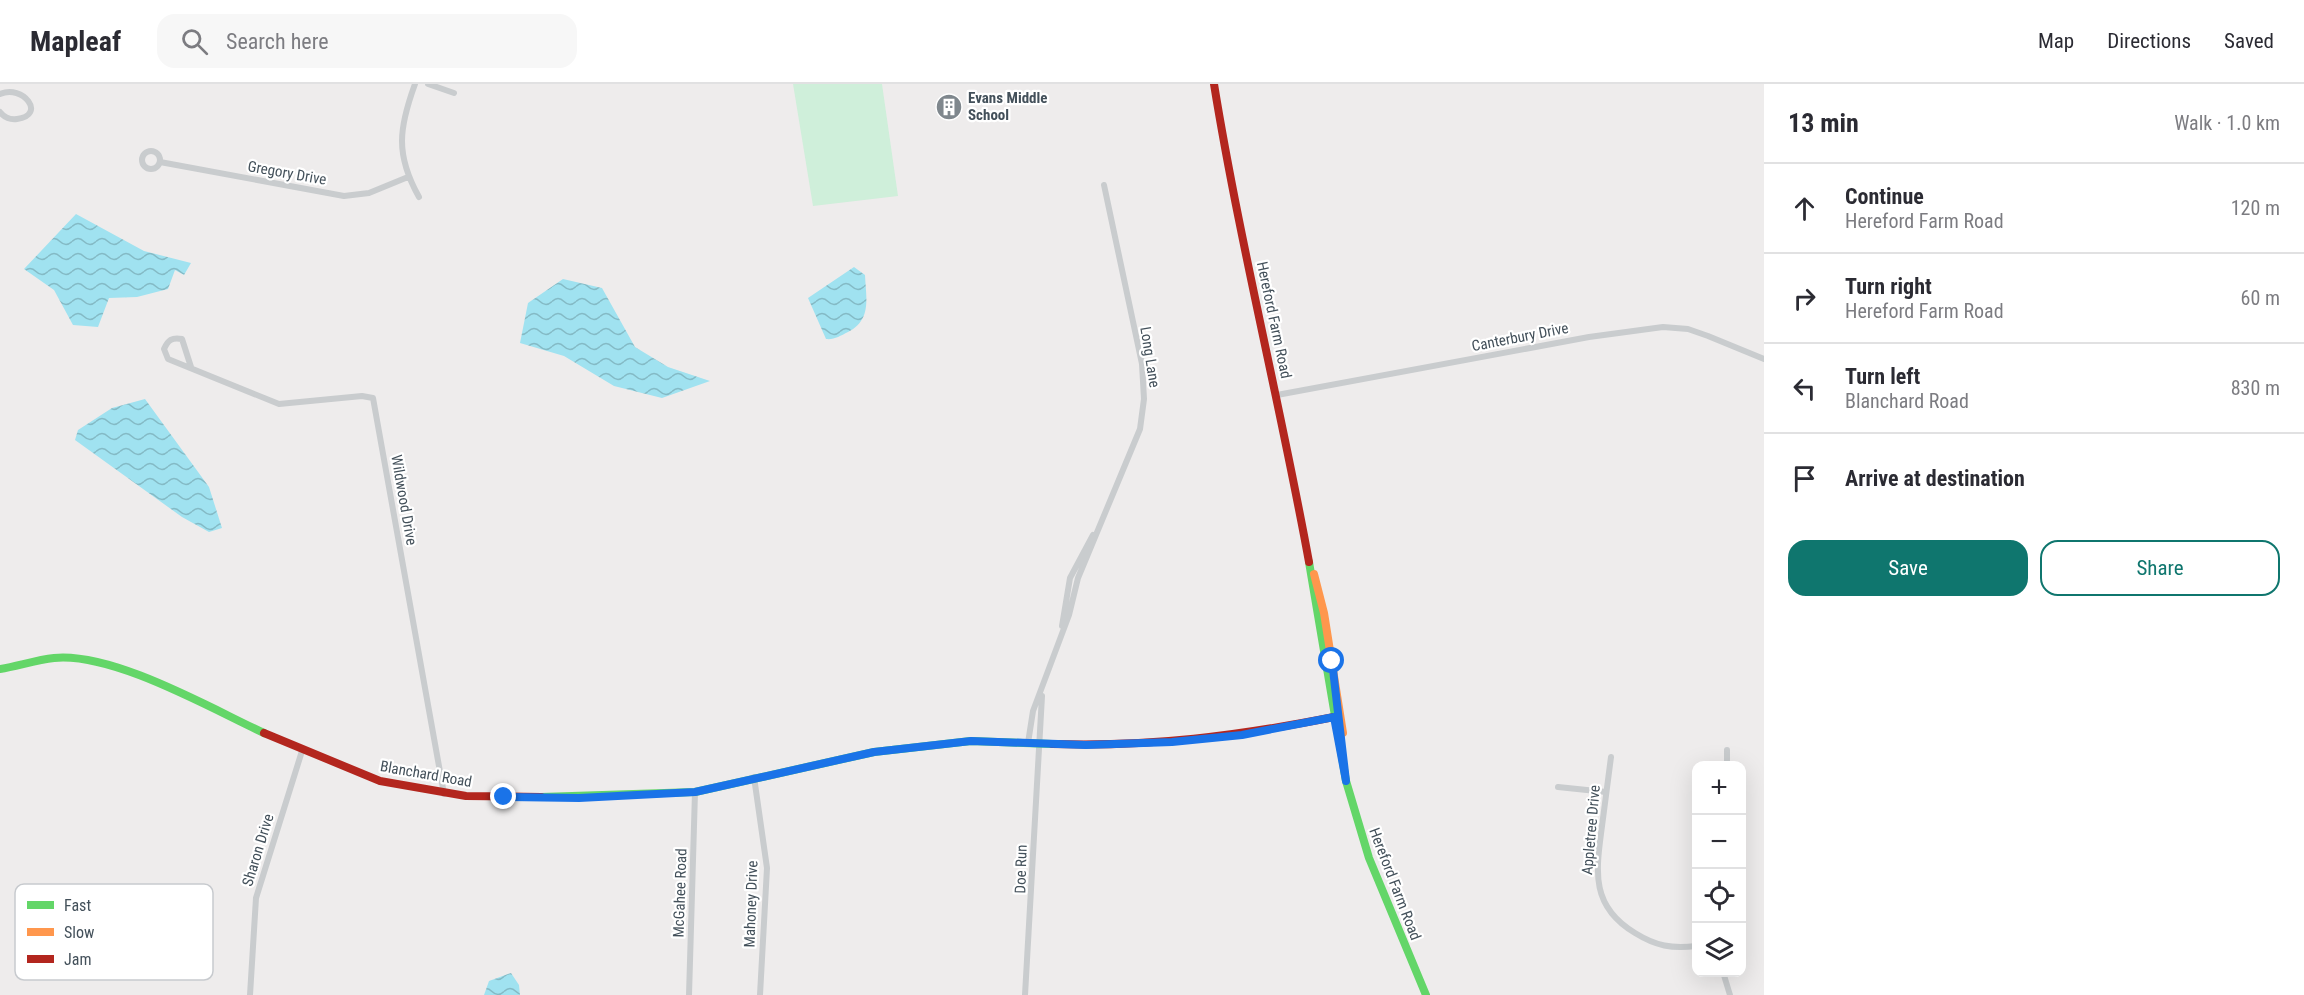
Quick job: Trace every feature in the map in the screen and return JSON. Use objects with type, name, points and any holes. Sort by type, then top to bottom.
[{"type":"street","points":[[415,84],[401,133],[401,149],[408,177],[419,197]]},
{"type":"street","points":[[428,84],[454,93]]},
{"type":"street","name":"Hereford Farm Road","points":[[1214,84],[1227,164],[1277,395],[1309,561],[1346,781],[1369,858],[1426,995]]},
{"type":"street","points":[[0,112],[8,118],[19,119],[28,113],[31,102],[27,92],[18,86],[1,91]]},
{"type":"street","name":"Gregory Drive","points":[[160,162],[344,196],[369,193],[408,177]]},
{"type":"street","name":"Long Lane","points":[[1033,743],[1043,688],[1060,641],[1071,578],[1086,544],[1098,527],[1140,429],[1145,385],[1104,185]]},
{"type":"street","name":"Canterbury Drive","points":[[1277,395],[1589,337],[1663,327],[1698,332],[1764,359]]},
{"type":"street","name":"Wildwood Drive","points":[[191,368],[182,339],[174,338],[167,341],[164,349],[168,359],[279,404],[362,396],[373,398],[444,794]]},
{"type":"street","name":"Hereford Farm Road","points":[[1309,561],[1318,583],[1329,642],[1343,737],[1346,781]]},
{"type":"street","name":"Blanchard Road","points":[[0,669],[56,658],[105,664],[144,677],[302,751],[380,782],[466,796],[579,798],[695,792],[874,752],[971,741],[1086,745],[1172,742],[1242,735],[1334,717]]},
{"type":"street","name":"Doe Run","points":[[1025,995],[1031,917],[1033,743]]},
{"type":"street","points":[[1727,750],[1727,761]]},
{"type":"street","name":"Sharon Drive","points":[[250,995],[256,898],[302,751]]},
{"type":"street","name":"Appletree Drive","points":[[1611,757],[1597,877],[1606,906],[1616,919],[1650,942],[1666,947],[1692,946]]},
{"type":"street","name":"Mahoney Drive","points":[[754,777],[766,867],[759,995]]},
{"type":"street","points":[[1558,787],[1606,792]]},
{"type":"street","name":"McGahee Road","points":[[689,995],[695,792]]},
{"type":"street","points":[[1725,977],[1730,995]]},
{"type":"green space","points":[[793,84],[882,84],[898,196],[813,206]]},
{"type":"water","points":[[76,214],[144,251],[191,263],[184,275],[175,270],[168,289],[137,297],[109,298],[98,327],[73,325],[54,290],[24,269]]},
{"type":"water","points":[[854,267],[865,275],[866,308],[864,315],[856,327],[834,338],[826,339],[808,298]]},
{"type":"water","points":[[563,279],[602,288],[635,347],[668,367],[710,381],[662,398],[614,386],[564,356],[520,343],[528,303]]},
{"type":"water","points":[[145,399],[209,487],[222,528],[209,532],[182,517],[75,440],[78,430],[112,408]]},
{"type":"water","points":[[511,973],[519,985],[520,995],[484,995],[489,981]]},
{"type":"traffic: fast","points":[[1309,562],[1346,781],[1369,858],[1426,995]]},
{"type":"traffic: fast","points":[[0,669],[54,658],[78,658],[104,664],[161,684],[264,733]]},
{"type":"traffic: fast","points":[[541,797],[695,792],[874,752],[971,741],[1052,744]]},
{"type":"traffic: slow","points":[[1314,574],[1324,613],[1343,733]]},
{"type":"traffic: jam","points":[[1214,84],[1224,144],[1309,562]]},
{"type":"traffic: jam","points":[[1052,744],[1124,744],[1194,739],[1263,730],[1334,717]]},
{"type":"traffic: jam","points":[[264,733],[380,781],[466,796],[541,797]]},
{"type":"place","name":"Evans Middle School","points":[[949,107]]},
{"type":"route","points":[[504,797],[579,798],[695,792],[874,752],[971,741],[1086,745],[1172,742],[1242,735],[1334,717],[1346,781],[1346,760],[1332,661]]}]
